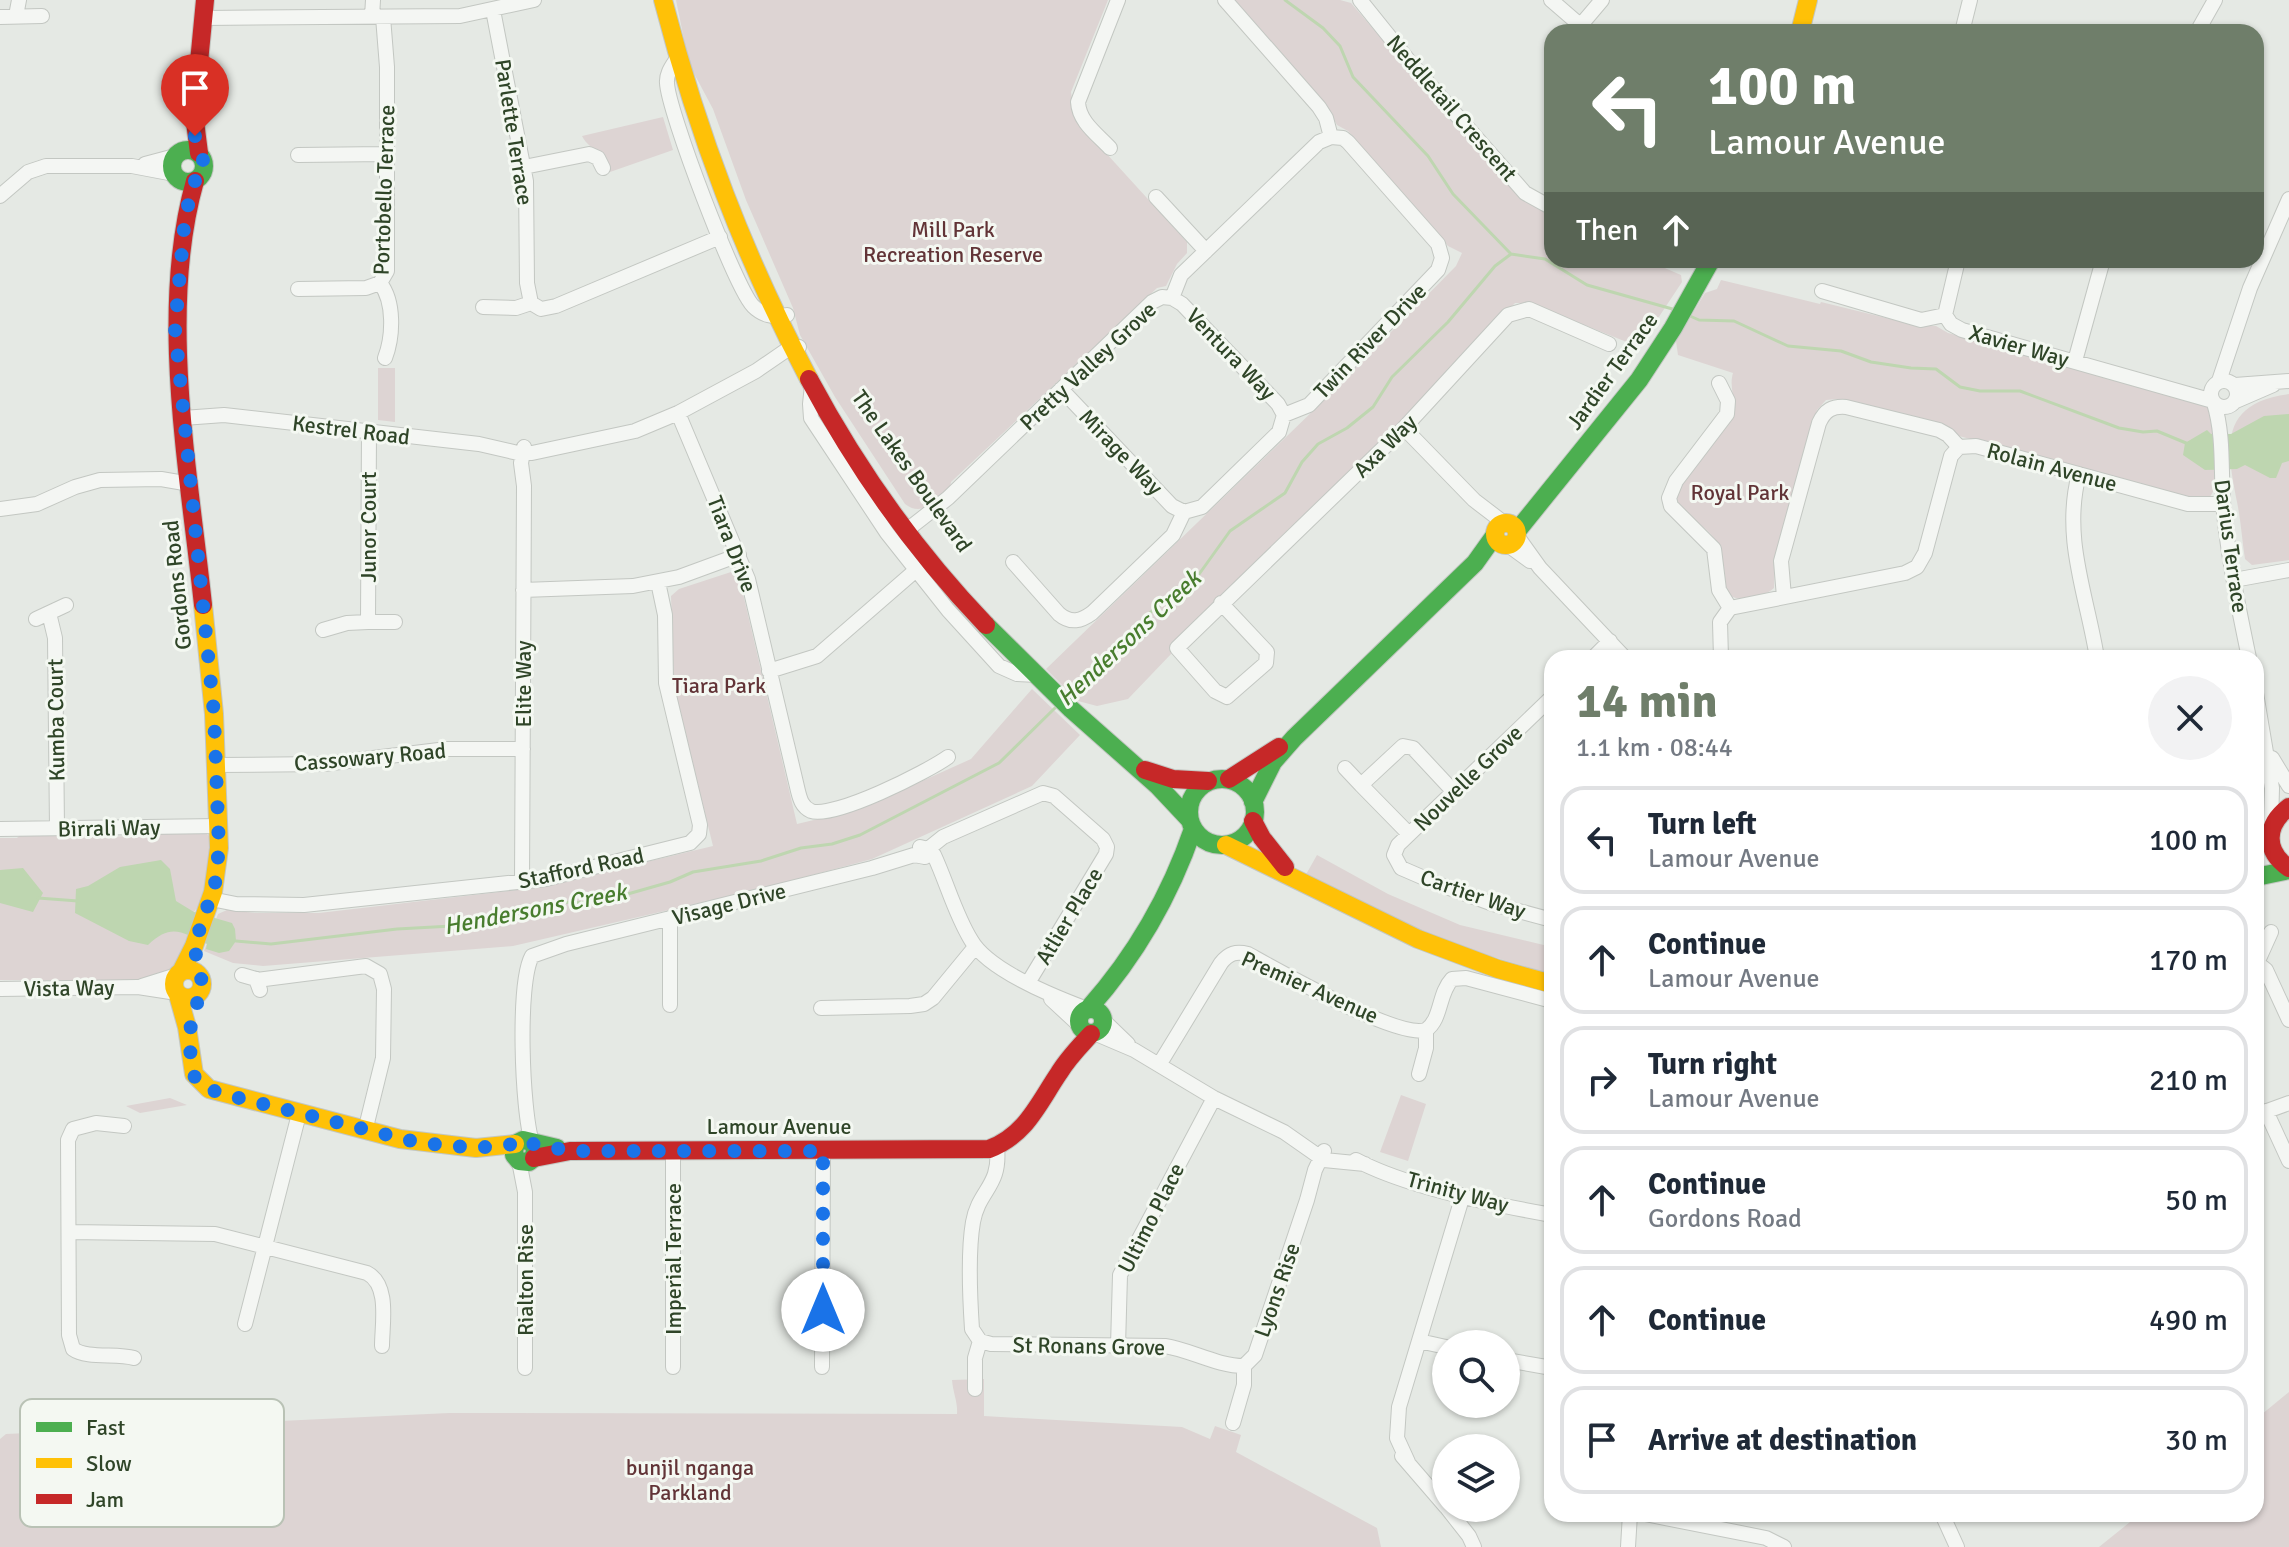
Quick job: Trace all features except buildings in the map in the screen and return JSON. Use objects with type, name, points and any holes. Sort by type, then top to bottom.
[{"type":"street","points":[[16,16],[19,0]]},
{"type":"street","points":[[373,0],[382,17]]},
{"type":"street","points":[[381,0],[382,17]]},
{"type":"street","points":[[204,9],[382,17],[460,16],[534,0]]},
{"type":"street","name":"The Lakes Boulevard","points":[[663,0],[722,189],[812,385],[870,479],[1009,647],[1062,700],[1171,798],[1191,824]]},
{"type":"street","name":"The Lakes Boulevard","points":[[673,0],[679,55],[667,77],[683,139],[720,237],[751,303],[762,312],[781,316]]},
{"type":"street","points":[[1110,148],[1084,121],[1078,102],[1118,0]]},
{"type":"street","points":[[1225,0],[1319,107],[1326,118],[1331,137]]},
{"type":"street","name":"Neddletail Crescent","points":[[1360,0],[1525,193],[1544,204]]},
{"type":"street","points":[[1551,0],[1578,24]]},
{"type":"street","points":[[1587,24],[1602,0]]},
{"type":"street","points":[[1802,24],[1808,0]]},
{"type":"street","points":[[1964,24],[1970,0]]},
{"type":"street","points":[[2202,24],[2215,0]]},
{"type":"street","name":"Gordons Road","points":[[182,982],[210,900],[218,863],[219,826],[214,714],[175,329],[185,216],[184,166],[194,114],[204,9]]},
{"type":"street","name":"Parlette Terrace","points":[[493,10],[524,167],[527,283],[531,303]]},
{"type":"street","points":[[0,17],[42,16]]},
{"type":"street","name":"Portobello Terrace","points":[[382,17],[387,67],[387,271],[380,283],[389,302],[390,339],[385,358]]},
{"type":"street","name":"Pretty Valley Grove","points":[[911,527],[948,498],[1152,302],[1162,297],[1172,298],[1181,275],[1319,142],[1331,137]]},
{"type":"street","name":"Twin River Drive","points":[[1013,562],[1059,614],[1069,620],[1080,620],[1092,613],[1173,535],[1184,512],[1193,512],[1202,507],[1279,432],[1284,415],[1309,405],[1438,270],[1442,262],[1438,244],[1348,142],[1343,138],[1331,137]]},
{"type":"street","points":[[298,155],[386,154]]},
{"type":"street","points":[[524,167],[589,154],[598,158],[603,168]]},
{"type":"street","points":[[0,198],[35,175],[89,167],[184,166]]},
{"type":"street","points":[[1156,197],[1206,251]]},
{"type":"street","name":"Darius Terrace","points":[[2264,255],[2289,199]]},
{"type":"street","points":[[483,307],[516,308],[531,303],[541,309],[556,306],[720,237]]},
{"type":"street","name":"Jardier Terrace","points":[[1253,802],[1273,762],[1294,738],[1539,501],[1619,406],[1673,328],[1707,268]]},
{"type":"street","points":[[1945,315],[1956,268]]},
{"type":"street","points":[[2075,361],[2101,268]]},
{"type":"street","name":"Darius Terrace","points":[[2247,650],[2223,504],[2221,432],[2234,340],[2258,268]]},
{"type":"street","points":[[298,289],[366,288],[380,283]]},
{"type":"street","name":"Xavier Way","points":[[1822,291],[1921,320],[1945,315],[1951,324],[1962,330],[2175,389],[2225,408],[2228,390],[2175,389]]},
{"type":"street","name":"Ventura Way","points":[[1172,298],[1182,304],[1278,404],[1284,415]]},
{"type":"street","name":"Axa Way","points":[[1221,603],[1265,648],[1266,663],[1224,697],[1177,648],[1221,603],[1404,428],[1508,315],[1529,309],[1609,344]]},
{"type":"street","name":"The Lakes Boulevard","points":[[797,350],[860,443],[911,527]]},
{"type":"street","name":"Kestrel Road","points":[[182,414],[224,415],[525,451],[624,434],[678,413],[797,350]]},
{"type":"street","points":[[2228,390],[2287,381]]},
{"type":"street","points":[[1719,383],[1728,401],[1727,414],[1676,481],[1669,498],[1675,509],[1714,549],[1719,590],[1730,608],[1722,616],[1719,627],[1720,650]]},
{"type":"street","name":"The Lakes Boulevard","points":[[812,385],[810,412],[817,428],[880,523],[916,570],[999,666],[1017,674],[1037,675]]},
{"type":"street","name":"Mirage Way","points":[[1061,389],[1172,506],[1184,512]]},
{"type":"street","name":"Darius Terrace","points":[[2214,402],[2221,432]]},
{"type":"street","points":[[1784,597],[1781,561],[1819,423],[1827,411],[1846,407],[1939,430],[1959,447]]},
{"type":"street","name":"Tiara Drive","points":[[678,413],[751,587],[800,801],[808,809],[820,811],[854,803],[926,771],[947,754]]},
{"type":"street","points":[[1404,428],[1618,650]]},
{"type":"street","name":"Junor Court","points":[[368,622],[369,432]]},
{"type":"street","name":"Rolain Avenue","points":[[1730,608],[1905,573],[1917,567],[1925,553],[1951,456],[1959,447],[1976,446],[2188,504],[2223,504]]},
{"type":"street","name":"Elite Way","points":[[522,882],[525,451]]},
{"type":"street","points":[[2079,474],[2072,503],[2072,530],[2095,650]]},
{"type":"street","points":[[0,509],[37,504],[100,480],[190,478]]},
{"type":"street","points":[[523,590],[615,588],[658,582],[739,555]]},
{"type":"street","points":[[769,671],[817,656],[916,570]]},
{"type":"street","points":[[2234,580],[2289,570]]},
{"type":"street","name":"Stafford Road","points":[[210,900],[250,905],[319,904],[522,882],[558,877],[695,840],[699,834],[699,819],[666,683],[665,615],[658,582]]},
{"type":"street","name":"Kumba Court","points":[[57,828],[55,638],[42,616],[66,605]]},
{"type":"street","points":[[323,630],[341,624],[395,622]]},
{"type":"street","points":[[1601,650],[1610,641]]},
{"type":"street","name":"Nouvelle Grove","points":[[1397,863],[1395,849],[1544,705]]},
{"type":"street","points":[[2264,733],[2272,788],[2270,830],[2274,856],[2289,869]]},
{"type":"street","name":"Jardier Terrace","points":[[1229,779],[1294,738]]},
{"type":"street","points":[[2266,743],[2277,769],[2289,786]]},
{"type":"street","points":[[1361,785],[1396,751],[1406,746],[1413,748],[1454,792]]},
{"type":"street","name":"Cassowary Road","points":[[217,765],[324,764],[457,749],[523,749]]},
{"type":"street","name":"The Lakes Boulevard","points":[[1138,767],[1173,779],[1208,781]]},
{"type":"street","points":[[1345,768],[1409,834]]},
{"type":"street","points":[[975,1389],[975,1356],[980,1341],[972,1329],[972,1232],[976,1211],[999,1168],[993,1148],[1008,1142],[1024,1129],[1172,888],[1191,824],[1190,801],[1194,793],[1208,781],[1229,779],[1244,787],[1253,802],[1253,821],[1243,837],[1222,845],[1172,888]]},
{"type":"street","name":"Visage Drive","points":[[529,954],[926,853],[943,837],[1043,793],[1054,796],[1103,839],[1107,847]]},
{"type":"street","points":[[2264,841],[2277,815],[2289,807]]},
{"type":"street","points":[[1253,821],[1277,859],[1299,880]]},
{"type":"street","points":[[1191,824],[1208,842],[1247,852],[1410,936],[1544,982]]},
{"type":"street","name":"Birrali Way","points":[[0,829],[219,826]]},
{"type":"street","name":"Atlier Place","points":[[1028,983],[1104,859],[1107,847]]},
{"type":"street","points":[[926,853],[975,947],[991,961],[1090,1021]]},
{"type":"street","name":"Cartier Way","points":[[1397,863],[1407,871],[1466,894],[1544,918]]},
{"type":"street","points":[[2264,875],[2289,869]]},
{"type":"street","points":[[670,918],[670,1005]]},
{"type":"street","points":[[2264,946],[2271,932]]},
{"type":"street","points":[[821,1008],[924,1004],[933,998],[975,947]]},
{"type":"street","name":"Premier Avenue","points":[[1159,1065],[1221,963],[1237,952],[1248,954],[1305,985],[1383,1021],[1409,1031],[1426,1030]]},
{"type":"street","name":"Rialton Rise","points":[[525,1368],[524,988],[529,954]]},
{"type":"street","points":[[242,975],[250,975],[258,985],[366,966],[380,974],[384,989],[383,1058],[365,1131]]},
{"type":"street","points":[[2264,968],[2289,1020]]},
{"type":"street","points":[[1503,969],[1544,976]]},
{"type":"street","points":[[1419,1074],[1426,1048],[1426,1030],[1435,1022],[1447,983],[1458,977],[1544,999]]},
{"type":"street","name":"Vista Way","points":[[0,989],[138,987],[182,982]]},
{"type":"street","name":"Lamour Avenue","points":[[189,1040],[198,995],[203,987],[182,982],[190,1069],[203,1086],[299,1114],[420,1143],[525,1151],[993,1148]]},
{"type":"street","name":"Trinity Way","points":[[1090,1021],[1214,1098],[1284,1132],[1304,1138],[1322,1156],[1349,1156],[1463,1195],[1544,1213]]},
{"type":"street","name":"Ultimo Place","points":[[1118,1346],[1120,1275],[1214,1098]]},
{"type":"street","points":[[2264,1112],[2289,1103]]},
{"type":"street","points":[[245,1324],[299,1114]]},
{"type":"street","points":[[2264,1118],[2289,1161]]},
{"type":"street","points":[[124,1126],[83,1124],[70,1134],[71,1346],[79,1353],[134,1358]]},
{"type":"street","name":"Imperial Terrace","points":[[673,1150],[673,1367]]},
{"type":"street","points":[[822,1367],[823,1151]]},
{"type":"street","name":"Lyons Rise","points":[[1233,1423],[1244,1385],[1244,1366],[1255,1355],[1307,1200],[1321,1172],[1322,1156]]},
{"type":"street","points":[[1432,1491],[1408,1462],[1397,1438],[1399,1407],[1463,1195]]},
{"type":"street","points":[[69,1232],[215,1234],[373,1276],[381,1289],[382,1346]]},
{"type":"street","name":"St Ronans Grove","points":[[980,1341],[991,1344],[1175,1348],[1244,1366]]},
{"type":"street","points":[[1419,1341],[1432,1344]]},
{"type":"street","points":[[1520,1362],[1544,1367]]},
{"type":"street","points":[[1458,1522],[1474,1547]]},
{"type":"street","points":[[1628,1547],[1630,1522]]},
{"type":"street","points":[[1685,1522],[1766,1538],[1784,1547]]},
{"type":"street","points":[[1946,1522],[1957,1547]]},
{"type":"green space","name":"Mill Park Recreation Reserve","points":[[676,0],[1108,0],[1071,92],[1075,119],[1187,242],[1187,253],[1177,264],[1166,286],[1157,288],[951,482],[950,488],[929,506],[912,508],[905,504],[835,397],[800,335],[793,308],[746,200],[713,109],[689,64]]},
{"type":"green space","points":[[1232,0],[1340,0],[1351,3],[1500,176],[1521,197],[1544,213],[1544,268],[1665,268],[1681,275],[1682,282],[1639,347],[1530,303],[1515,303],[1402,421],[1172,649],[1172,653],[1128,699],[1097,706],[1078,701],[1046,669],[1318,406],[1456,266],[1462,253],[1448,246],[1348,131],[1337,125],[1328,109]]},
{"type":"green space","points":[[663,117],[673,150],[610,172],[605,159],[582,136]]},
{"type":"green space","name":"Royal Park","points":[[1721,280],[1919,326],[1936,326],[1948,333],[2207,404],[2210,406],[2215,442],[2215,488],[2210,497],[2197,500],[1959,436],[1916,418],[1837,399],[1826,400],[1817,410],[1775,560],[1774,588],[1761,595],[1736,598],[1726,588],[1717,542],[1688,515],[1676,496],[1734,411],[1733,373],[1678,355],[1676,341],[1705,293],[1717,289]]},
{"type":"green space","points":[[378,368],[395,368],[395,422],[378,420]]},
{"type":"green space","points":[[2289,394],[2289,560],[2252,565],[2245,559],[2233,482],[2230,446],[2233,431],[2239,418],[2250,407],[2266,399]]},
{"type":"green space","name":"Tiara Park","points":[[731,572],[740,581],[797,824],[860,809],[971,759],[1032,689],[1080,735],[1032,786],[872,859],[764,888],[513,946],[263,966],[233,963],[204,951],[218,914],[227,910],[319,913],[542,887],[713,846],[674,688],[671,596],[679,589]]},
{"type":"green space","points":[[145,832],[206,833],[211,838],[203,904],[191,916],[188,946],[175,968],[150,981],[0,980],[0,838],[17,838],[21,834],[87,833],[90,837],[139,836]]},
{"type":"green space","points":[[1317,855],[1388,894],[1460,925],[1544,945],[1544,972],[1429,938],[1304,878]]},
{"type":"green space","points":[[1401,1095],[1426,1104],[1408,1161],[1380,1152]]},
{"type":"green space","points":[[170,1098],[187,1105],[140,1113],[126,1106]]},
{"type":"green space","name":"bunjil nganga Parkland","points":[[984,1379],[984,1416],[1182,1427],[1210,1439],[1215,1426],[1241,1435],[1236,1452],[1377,1528],[1381,1547],[0,1547],[0,1439],[6,1434],[20,1433],[20,1527],[284,1527],[284,1421],[449,1413],[957,1414],[952,1380]]},
{"type":"green space","points":[[2289,1392],[2289,1547],[2099,1547],[2130,1522],[2264,1522],[2264,1412]]},
{"type":"shaded area","points":[[2289,414],[2289,461],[2282,463],[2276,478],[2245,465],[2237,469],[2205,470],[2183,455],[2185,443],[2207,430],[2211,434],[2231,434],[2264,416]]},
{"type":"shaded area","points":[[161,860],[170,869],[176,901],[194,912],[232,923],[236,941],[229,951],[219,953],[206,949],[207,944],[177,932],[163,934],[148,945],[129,941],[75,913],[76,889],[88,886],[120,867]]},
{"type":"shaded area","points":[[23,868],[43,893],[33,912],[0,903],[0,870]]},
{"type":"waterway","points":[[1285,0],[1323,28],[1340,46],[1353,77],[1428,156],[1453,194],[1511,254]]},
{"type":"waterway","name":"Hendersons Creek","points":[[1068,694],[1153,610],[1192,584],[1230,531],[1285,493],[1302,462],[1318,444],[1347,428],[1373,407],[1392,377],[1448,322],[1495,266],[1511,254],[1544,259]]},
{"type":"waterway","name":"Hendersons Creek","points":[[1560,268],[1587,285],[1676,310]]},
{"type":"waterway","name":"Hendersons Creek","points":[[1690,316],[1699,320],[1734,321],[1788,346],[1841,351],[1871,362],[1936,369],[1960,387],[1980,391],[2020,391],[2119,428],[2157,431],[2186,443]]},
{"type":"waterway","name":"Hendersons Creek","points":[[236,941],[271,944],[397,929],[452,926],[521,914],[553,902],[596,903],[670,882],[693,872],[761,861],[801,848],[832,844],[860,835],[999,763],[1057,706]]},
{"type":"waterway","name":"Hendersons Creek","points":[[38,898],[78,901]]},
{"type":"traffic: fast","points":[[188,150],[200,154],[204,166],[200,178],[188,182],[176,178],[172,166],[176,154],[188,150]]},
{"type":"traffic: fast","points":[[1517,531],[1639,380],[1707,268]]},
{"type":"traffic: fast","points":[[1253,802],[1273,762],[1294,738],[1475,563],[1495,535]]},
{"type":"traffic: fast","points":[[986,625],[1071,709],[1158,786],[1189,819]]},
{"type":"traffic: fast","points":[[1222,779],[1235,781],[1245,789],[1253,799],[1255,812],[1253,825],[1245,835],[1235,843],[1222,845],[1209,843],[1199,835],[1191,825],[1189,812],[1191,799],[1199,789],[1209,781],[1222,779]]},
{"type":"traffic: fast","points":[[1089,1008],[1122,967],[1150,924],[1174,878],[1193,829]]},
{"type":"traffic: fast","points":[[2264,875],[2289,870]]},
{"type":"traffic: fast","points":[[1086,1009],[1096,1009],[1103,1016],[1103,1021],[1103,1026],[1096,1033],[1086,1033],[1079,1026],[1079,1016],[1086,1009]]},
{"type":"traffic: fast","points":[[535,1147],[534,1158],[529,1162],[519,1161],[514,1155],[515,1144],[523,1140],[557,1148]]},
{"type":"traffic: slow","points":[[663,0],[691,99],[743,241],[809,379]]},
{"type":"traffic: slow","points":[[1802,24],[1808,0]]},
{"type":"traffic: slow","points":[[1506,523],[1514,526],[1517,534],[1514,542],[1506,545],[1498,542],[1495,534],[1498,526],[1506,523]]},
{"type":"traffic: slow","points":[[181,972],[194,946],[213,892],[219,848],[214,714],[203,605]]},
{"type":"traffic: slow","points":[[1226,845],[1418,939],[1498,969],[1544,982]]},
{"type":"traffic: slow","points":[[188,970],[198,974],[202,984],[198,994],[188,998],[178,994],[174,984],[178,974],[188,970]]},
{"type":"traffic: slow","points":[[178,995],[187,1027],[194,1074],[209,1089],[400,1139],[476,1148],[515,1144]]},
{"type":"traffic: jam","points":[[199,153],[194,114],[205,0]]},
{"type":"traffic: jam","points":[[195,181],[184,231],[178,337],[185,447],[203,605]]},
{"type":"traffic: jam","points":[[809,379],[889,508],[936,569],[986,625]]},
{"type":"traffic: jam","points":[[1229,779],[1279,747]]},
{"type":"traffic: jam","points":[[1145,770],[1173,779],[1208,781]]},
{"type":"traffic: jam","points":[[2289,807],[2275,822],[2271,838],[2275,854],[2289,868]]},
{"type":"traffic: jam","points":[[1253,821],[1285,867]]},
{"type":"traffic: jam","points":[[534,1158],[570,1151],[989,1149],[1013,1136],[1022,1127],[1066,1062],[1091,1034]]},
{"type":"route","points":[[195,136],[205,166],[202,175],[195,181],[185,216],[175,329],[214,714],[219,848],[215,884],[194,946],[203,987],[192,1017],[189,1040],[193,1075],[197,1082],[219,1093],[420,1143],[476,1148],[526,1140],[570,1151],[823,1151],[823,1310]]}]
